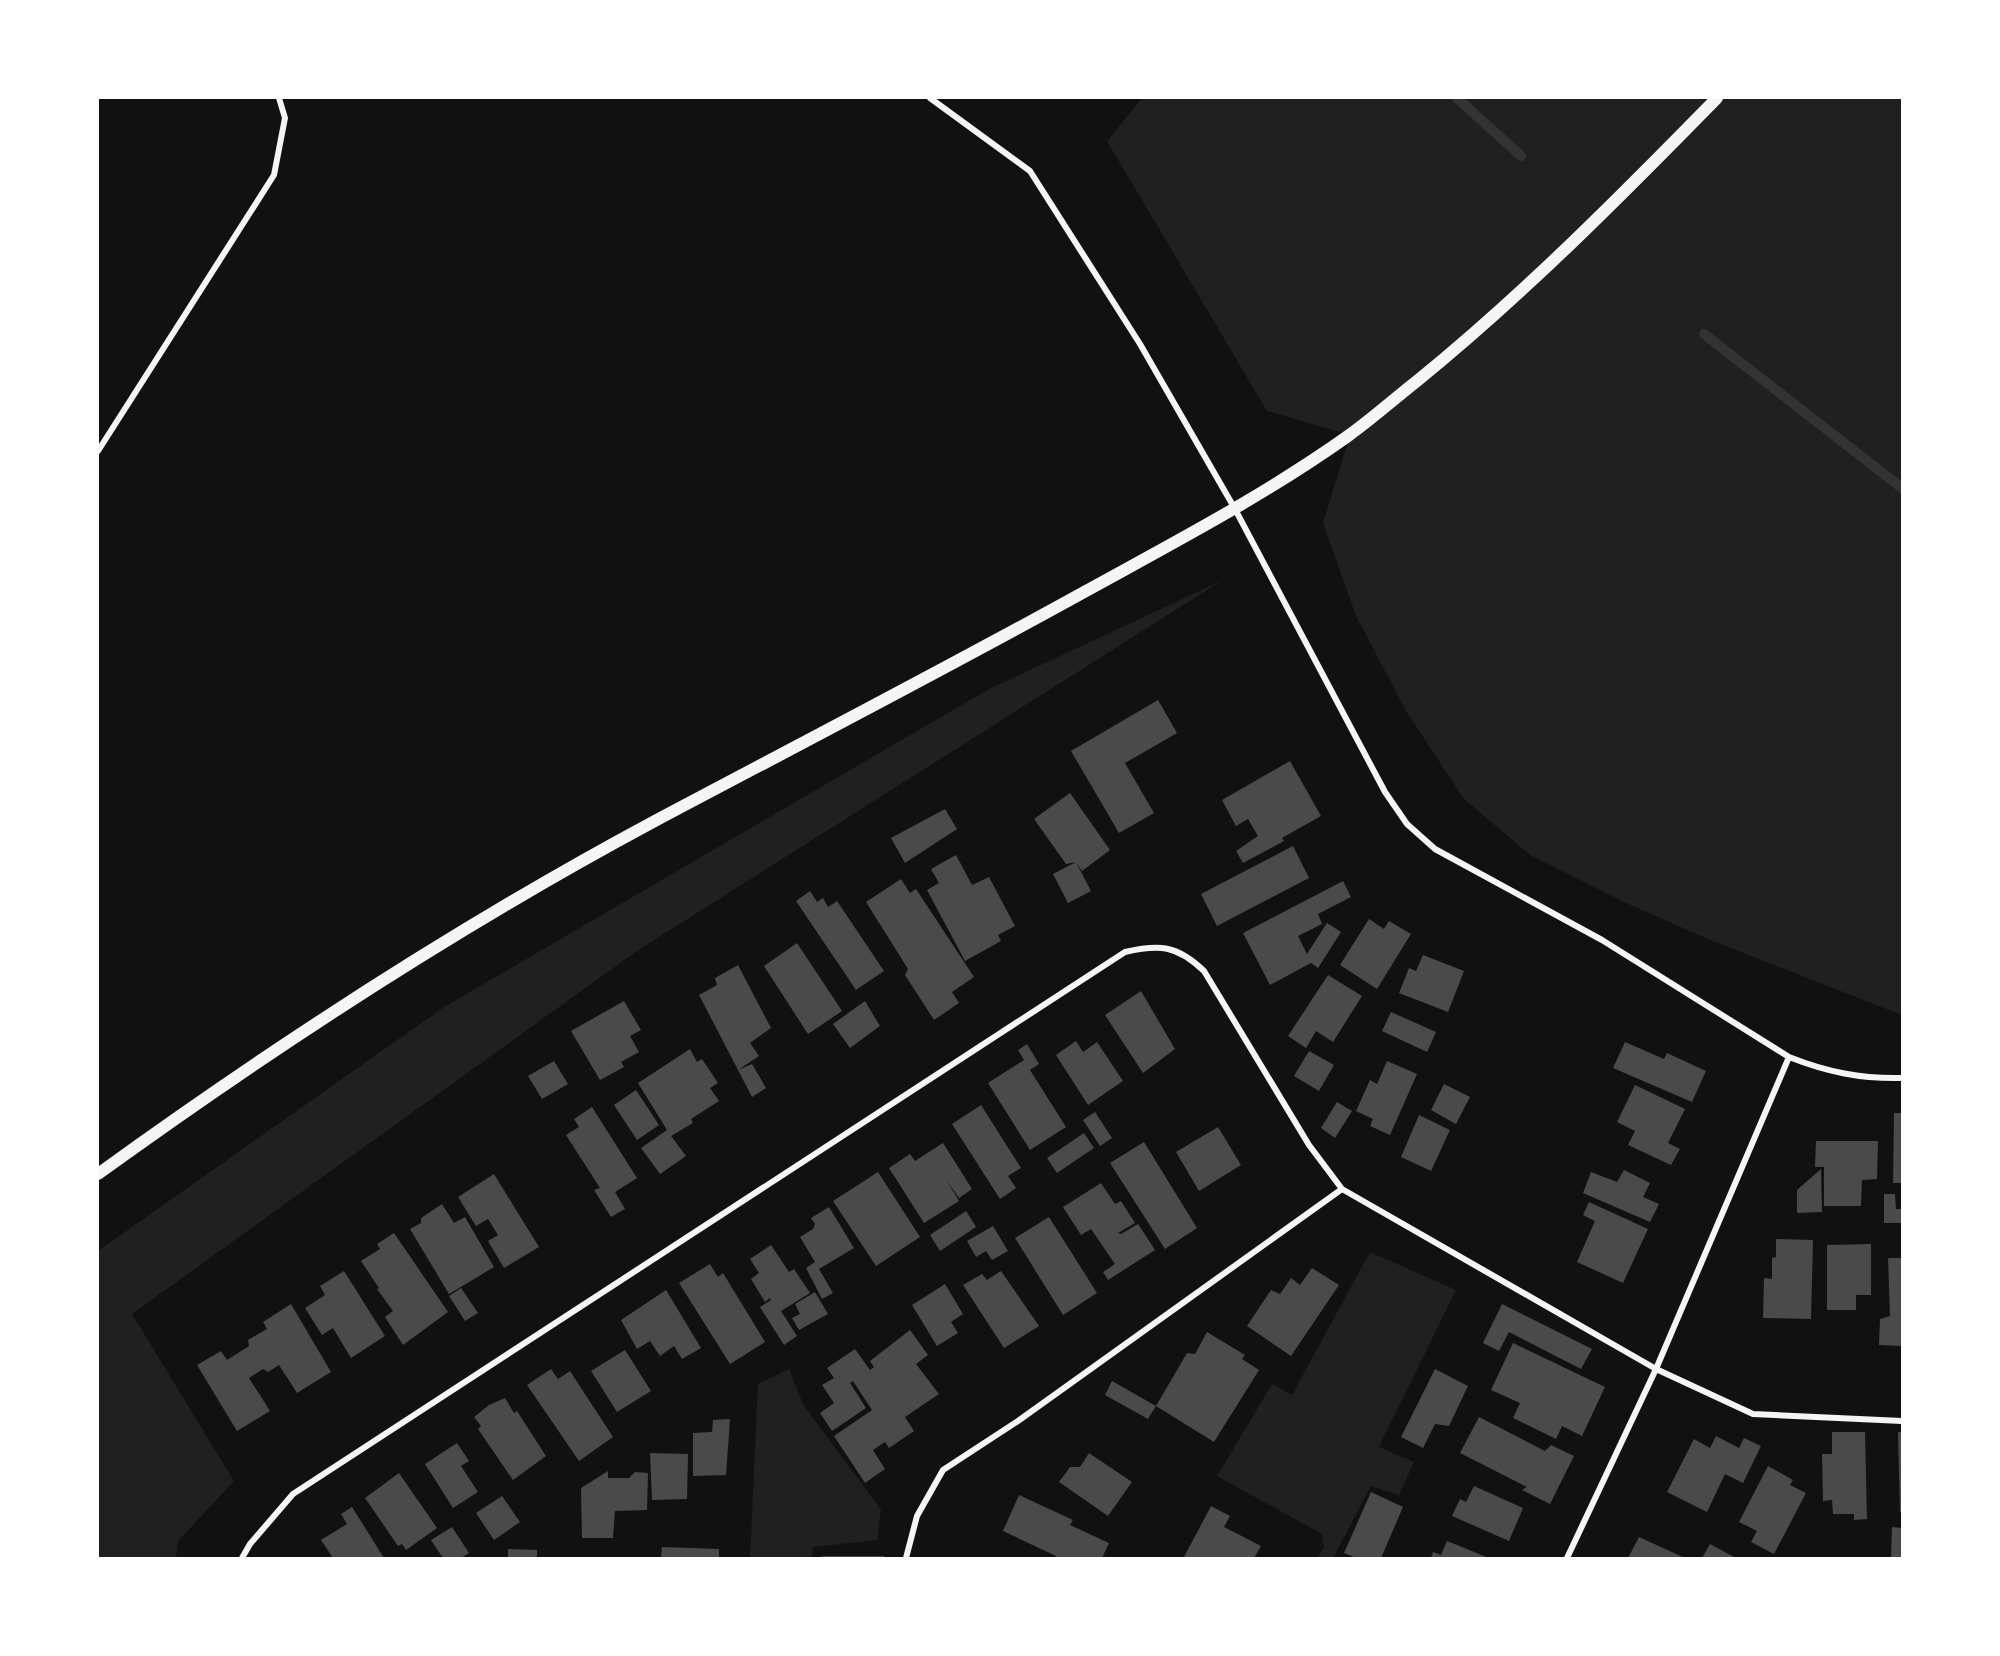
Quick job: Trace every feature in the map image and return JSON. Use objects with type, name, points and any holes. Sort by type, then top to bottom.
[{"type":"main road","points":[[98,1174],[199,1101],[318,1021],[552,878],[933,675],[1235,509],[1350,435],[1469,338],[1603,214],[1717,98]]},
{"type":"street","points":[[98,451],[274,175],[285,118],[279,98]]},
{"type":"street","points":[[930,98],[1030,171],[1140,344],[1235,509],[1385,792],[1407,824],[1435,849],[1602,940],[1789,1058],[1822,1070],[1875,1078],[1902,1078]]},
{"type":"street","points":[[242,1558],[250,1544],[292,1494],[1125,952],[1152,946],[1174,951],[1192,960],[1204,971],[1309,1145],[1342,1189],[1656,1369],[1753,1414],[1902,1421]]},
{"type":"street","points":[[1568,1558],[1656,1369],[1789,1058]]},
{"type":"street","points":[[906,1558],[917,1516],[943,1470],[1018,1421],[1342,1189]]},
{"type":"shaded area","points":[[1142,98],[1902,98],[1902,1015],[1715,942],[1626,903],[1530,855],[1464,799],[1406,711],[1356,616],[1323,523],[1350,435],[1267,411],[1107,141]]},
{"type":"shaded area","points":[[1223,580],[637,951],[132,1314],[234,1481],[178,1541],[176,1558],[98,1558],[98,1251],[444,1007],[989,689]]},
{"type":"shaded area","points":[[1370,1252],[1456,1290],[1379,1447],[1414,1462],[1399,1495],[1371,1486],[1333,1558],[1317,1558],[1324,1548],[1322,1534],[1217,1476],[1272,1384],[1292,1395]]},
{"type":"shaded area","points":[[789,1369],[803,1404],[881,1510],[877,1540],[813,1547],[812,1558],[750,1558],[758,1384]]},
{"type":"building","points":[[1158,700],[1177,733],[1125,763],[1154,813],[1119,833],[1071,751]]},
{"type":"building","points":[[1290,761],[1321,816],[1282,838],[1284,841],[1243,863],[1236,851],[1258,836],[1248,819],[1236,826],[1222,800]]},
{"type":"building","points":[[1070,793],[1110,850],[1082,871],[1076,862],[1066,864],[1034,819]]},
{"type":"building","points":[[945,809],[957,829],[905,863],[891,838]]},
{"type":"building","points":[[1293,846],[1309,878],[1217,926],[1201,894]]},
{"type":"building","points":[[956,855],[972,885],[989,877],[1015,926],[998,935],[1001,941],[965,961],[927,890],[939,883],[931,869]]},
{"type":"building","points":[[1076,862],[1091,891],[1068,903],[1053,874]]},
{"type":"building","points":[[901,879],[910,893],[916,889],[974,977],[952,992],[959,1003],[934,1020],[905,975],[908,969],[866,902]]},
{"type":"building","points":[[1343,881],[1351,897],[1318,914],[1322,924],[1298,936],[1307,954],[1327,923],[1341,932],[1318,968],[1311,963],[1270,985],[1243,933]]},
{"type":"building","points":[[810,891],[817,902],[823,898],[828,907],[837,901],[884,971],[856,990],[796,901]]},
{"type":"building","points":[[1369,919],[1384,929],[1389,921],[1411,934],[1377,989],[1340,965]]},
{"type":"building","points":[[797,943],[842,1011],[808,1034],[764,966]]},
{"type":"building","points":[[1423,955],[1464,971],[1448,1012],[1399,993],[1409,968],[1416,971]]},
{"type":"building","points":[[738,965],[771,1028],[750,1043],[759,1056],[738,1070],[699,995],[717,985],[715,978]]},
{"type":"building","points":[[1328,975],[1362,996],[1333,1042],[1316,1031],[1306,1048],[1288,1036]]},
{"type":"building","points":[[1141,991],[1175,1049],[1143,1073],[1105,1015]]},
{"type":"building","points":[[624,1001],[641,1030],[630,1036],[639,1052],[621,1062],[624,1067],[600,1080],[571,1031]]},
{"type":"building","points":[[865,1001],[880,1026],[850,1048],[833,1024]]},
{"type":"building","points":[[1391,1012],[1436,1032],[1427,1052],[1382,1031]]},
{"type":"building","points":[[1076,1041],[1083,1052],[1097,1042],[1123,1081],[1088,1105],[1056,1055]]},
{"type":"building","points":[[1625,1042],[1664,1059],[1667,1053],[1706,1071],[1692,1102],[1613,1068]]},
{"type":"building","points":[[1027,1044],[1039,1064],[1030,1070],[1066,1127],[1030,1150],[988,1083],[1024,1060],[1018,1050]]},
{"type":"building","points":[[690,1049],[697,1062],[702,1059],[718,1083],[710,1088],[719,1101],[691,1119],[693,1123],[671,1136],[686,1156],[660,1174],[641,1148],[667,1130],[638,1083]]},
{"type":"building","points":[[1309,1051],[1334,1065],[1319,1091],[1294,1076]]},
{"type":"building","points":[[554,1061],[568,1084],[542,1099],[528,1076]]},
{"type":"building","points":[[1387,1061],[1417,1074],[1390,1135],[1370,1126],[1373,1119],[1356,1111],[1370,1080],[1377,1084]]},
{"type":"building","points":[[752,1064],[766,1088],[752,1097],[738,1070]]},
{"type":"building","points":[[1444,1084],[1470,1097],[1456,1124],[1431,1110]]},
{"type":"building","points":[[1635,1085],[1685,1109],[1668,1143],[1680,1149],[1671,1165],[1628,1145],[1635,1131],[1617,1122]]},
{"type":"building","points":[[636,1090],[659,1125],[637,1140],[614,1105]]},
{"type":"building","points":[[1337,1102],[1352,1111],[1335,1138],[1321,1128]]},
{"type":"building","points":[[981,1105],[1021,1168],[1008,1176],[1016,1188],[1000,1199],[952,1124]]},
{"type":"building","points":[[592,1107],[637,1178],[615,1192],[625,1209],[611,1217],[594,1190],[600,1188],[566,1135],[579,1127],[574,1119]]},
{"type":"building","points":[[1095,1112],[1112,1138],[1100,1146],[1083,1120]]},
{"type":"building","points":[[1894,1113],[1902,1113],[1902,1183],[1893,1183]]},
{"type":"building","points":[[1419,1115],[1450,1130],[1431,1171],[1401,1157]]},
{"type":"building","points":[[1218,1127],[1241,1165],[1199,1191],[1176,1152]]},
{"type":"building","points":[[1084,1133],[1094,1148],[1057,1173],[1047,1158]]},
{"type":"building","points":[[1816,1141],[1878,1141],[1877,1179],[1862,1180],[1861,1206],[1824,1206],[1824,1167],[1815,1167]]},
{"type":"building","points":[[1144,1142],[1197,1228],[1165,1249],[1110,1163]]},
{"type":"building","points":[[943,1143],[972,1189],[959,1198],[947,1181],[959,1201],[924,1223],[889,1168],[910,1154],[915,1161]]},
{"type":"building","points":[[1821,1169],[1822,1212],[1797,1213],[1797,1190]]},
{"type":"building","points":[[1624,1170],[1650,1183],[1643,1197],[1659,1204],[1650,1222],[1583,1193],[1591,1172],[1617,1182]]},
{"type":"building","points":[[878,1172],[920,1237],[876,1266],[833,1201]]},
{"type":"building","points":[[494,1174],[539,1247],[504,1268],[488,1241],[498,1235],[488,1219],[476,1226],[458,1197]]},
{"type":"building","points":[[1101,1183],[1115,1204],[1121,1201],[1135,1223],[1118,1233],[1121,1234],[1138,1224],[1155,1250],[1108,1280],[1103,1272],[1115,1264],[1091,1229],[1081,1235],[1063,1207]]},
{"type":"building","points":[[1884,1194],[1895,1194],[1896,1209],[1902,1209],[1902,1223],[1884,1223]]},
{"type":"building","points":[[1589,1202],[1648,1229],[1623,1283],[1577,1262],[1595,1221],[1583,1215]]},
{"type":"building","points":[[442,1204],[454,1223],[465,1217],[494,1267],[449,1294],[410,1229],[421,1223],[421,1218]]},
{"type":"building","points":[[829,1207],[854,1248],[819,1269],[833,1293],[822,1299],[806,1268],[815,1262],[800,1237],[813,1229],[815,1224],[811,1218]]},
{"type":"building","points":[[966,1211],[976,1227],[940,1251],[930,1235]]},
{"type":"building","points":[[1049,1217],[1097,1293],[1063,1315],[1015,1238]]},
{"type":"building","points":[[993,1226],[1008,1251],[992,1260],[986,1251],[976,1257],[967,1241]]},
{"type":"building","points":[[394,1233],[448,1312],[403,1345],[385,1317],[393,1311],[361,1261],[380,1249],[377,1244]]},
{"type":"building","points":[[1776,1239],[1813,1240],[1811,1319],[1763,1318],[1764,1278],[1772,1279],[1772,1258],[1776,1257]]},
{"type":"building","points":[[1871,1244],[1871,1295],[1856,1295],[1856,1310],[1827,1310],[1827,1245]]},
{"type":"building","points":[[771,1245],[789,1272],[794,1269],[810,1293],[781,1311],[797,1336],[784,1345],[760,1307],[771,1300],[770,1298],[765,1302],[751,1279],[759,1273],[750,1259]]},
{"type":"building","points":[[1888,1258],[1902,1258],[1902,1346],[1879,1345],[1880,1319],[1890,1316]]},
{"type":"building","points":[[710,1264],[718,1277],[723,1273],[765,1342],[730,1364],[679,1283]]},
{"type":"building","points":[[1312,1268],[1339,1285],[1291,1356],[1247,1326],[1271,1290],[1280,1294],[1291,1278],[1300,1285]]},
{"type":"building","points":[[344,1271],[385,1336],[351,1358],[333,1328],[322,1335],[305,1308],[325,1295],[320,1286]]},
{"type":"building","points":[[1001,1271],[1039,1326],[1004,1348],[963,1285],[982,1274],[987,1280]]},
{"type":"building","points":[[945,1284],[963,1314],[951,1322],[958,1333],[937,1346],[912,1305]]},
{"type":"building","points":[[461,1288],[478,1313],[465,1321],[449,1296]]},
{"type":"building","points":[[666,1290],[701,1348],[682,1359],[674,1346],[660,1356],[650,1341],[637,1349],[621,1320]]},
{"type":"building","points":[[815,1292],[828,1314],[799,1330],[792,1318],[800,1314],[795,1304]]},
{"type":"building","points":[[291,1304],[331,1372],[297,1393],[279,1365],[268,1372],[263,1369],[249,1378],[270,1411],[237,1431],[197,1365],[221,1351],[227,1360],[249,1346],[248,1340],[267,1329],[263,1322]]},
{"type":"building","points":[[1502,1304],[1592,1349],[1581,1369],[1509,1332],[1499,1351],[1483,1343]]},
{"type":"building","points":[[910,1330],[928,1355],[916,1364],[939,1394],[905,1417],[914,1431],[889,1448],[885,1442],[873,1450],[885,1469],[865,1483],[834,1436],[872,1410],[853,1381],[850,1383],[866,1408],[832,1431],[820,1413],[834,1403],[822,1385],[834,1378],[827,1368],[855,1349],[870,1370],[874,1367],[870,1361]]},
{"type":"building","points":[[1207,1332],[1245,1355],[1242,1359],[1259,1370],[1214,1442],[1156,1406],[1187,1353],[1195,1354]]},
{"type":"building","points":[[1513,1343],[1605,1387],[1582,1436],[1562,1426],[1556,1439],[1513,1418],[1520,1403],[1491,1390]]},
{"type":"building","points":[[625,1350],[651,1391],[617,1412],[591,1371]]},
{"type":"building","points":[[551,1369],[558,1379],[570,1371],[613,1437],[579,1461],[527,1385]]},
{"type":"building","points":[[1435,1369],[1468,1386],[1449,1426],[1435,1424],[1423,1448],[1401,1437]]},
{"type":"building","points":[[1112,1381],[1156,1406],[1148,1419],[1105,1395]]},
{"type":"building","points":[[505,1398],[514,1413],[517,1411],[546,1456],[513,1480],[478,1429],[481,1426],[474,1417],[489,1405]]},
{"type":"building","points":[[1479,1417],[1545,1451],[1551,1445],[1574,1456],[1550,1504],[1522,1490],[1527,1487],[1460,1453]]},
{"type":"building","points":[[730,1419],[726,1475],[693,1476],[693,1433],[712,1432],[713,1420]]},
{"type":"building","points":[[1832,1432],[1865,1432],[1867,1519],[1854,1520],[1854,1514],[1833,1514],[1832,1500],[1823,1501],[1822,1454],[1832,1454]]},
{"type":"building","points":[[1898,1432],[1902,1432],[1902,1512],[1900,1512]]},
{"type":"building","points":[[1716,1436],[1739,1448],[1744,1438],[1761,1446],[1743,1483],[1725,1474],[1707,1512],[1667,1492],[1694,1439],[1710,1448]]},
{"type":"building","points":[[457,1443],[469,1461],[461,1466],[478,1492],[453,1508],[425,1464]]},
{"type":"building","points":[[650,1453],[688,1454],[687,1499],[652,1500]]},
{"type":"building","points":[[1089,1453],[1132,1482],[1108,1516],[1059,1482],[1070,1467],[1080,1467]]},
{"type":"building","points":[[1768,1466],[1793,1480],[1790,1485],[1806,1493],[1774,1554],[1751,1542],[1757,1531],[1739,1522]]},
{"type":"building","points":[[608,1471],[608,1478],[629,1478],[635,1472],[648,1473],[647,1510],[615,1511],[613,1538],[582,1538],[581,1488]]},
{"type":"building","points":[[399,1473],[437,1528],[406,1550],[402,1544],[398,1546],[365,1498]]},
{"type":"building","points":[[1474,1486],[1523,1508],[1509,1541],[1452,1516],[1460,1499],[1466,1502]]},
{"type":"building","points":[[1371,1492],[1403,1507],[1381,1558],[1356,1558],[1344,1553]]},
{"type":"building","points":[[1019,1495],[1073,1520],[1070,1525],[1109,1543],[1102,1558],[1055,1558],[1056,1556],[1003,1531]]},
{"type":"building","points":[[502,1496],[520,1522],[494,1540],[476,1513]]},
{"type":"building","points":[[1211,1506],[1230,1516],[1224,1527],[1261,1546],[1254,1558],[1184,1557]]},
{"type":"building","points":[[352,1507],[384,1558],[333,1558],[321,1540],[347,1524],[341,1514]]},
{"type":"building","points":[[452,1527],[469,1553],[461,1558],[443,1558],[431,1540]]},
{"type":"building","points":[[1892,1527],[1902,1528],[1902,1558],[1891,1558]]},
{"type":"building","points":[[1639,1537],[1685,1558],[1628,1558]]},
{"type":"building","points":[[1447,1541],[1489,1558],[1431,1558],[1433,1552],[1441,1555]]},
{"type":"building","points":[[1710,1544],[1736,1558],[1702,1558]]},
{"type":"building","points":[[662,1547],[719,1549],[719,1558],[661,1558]]},
{"type":"building","points":[[508,1549],[537,1550],[537,1558],[508,1558]]},
{"type":"building","points":[[822,1556],[884,1556],[884,1558],[822,1558]]},
{"type":"waterway","points":[[1457,98],[1521,156]]},
{"type":"waterway","points":[[1704,334],[1902,488]]}]
